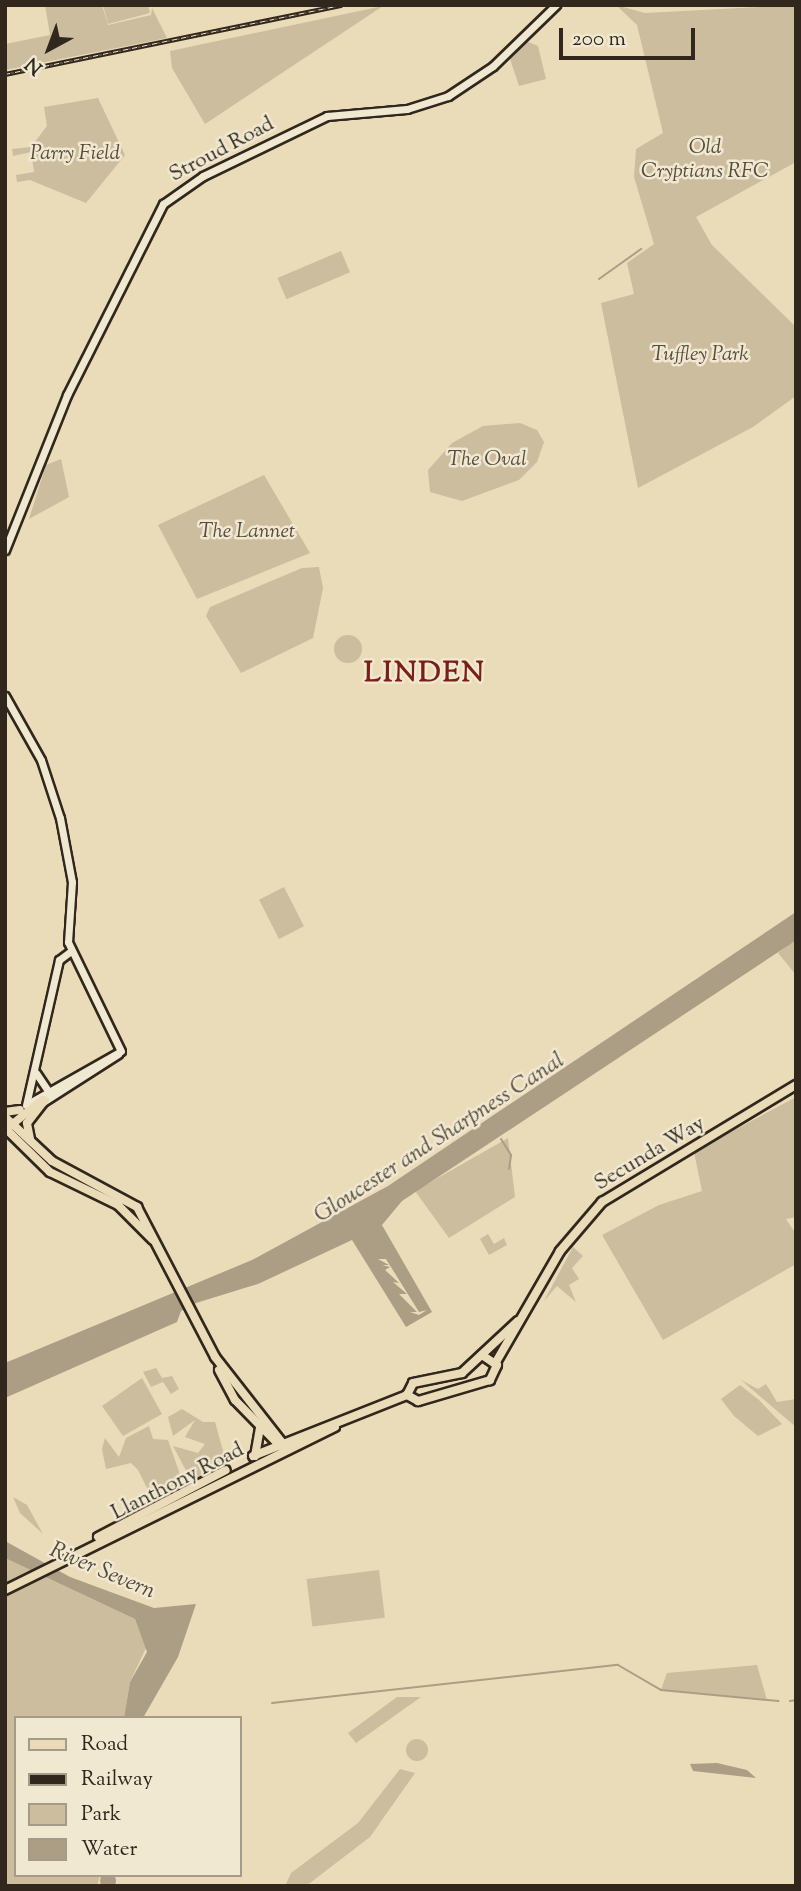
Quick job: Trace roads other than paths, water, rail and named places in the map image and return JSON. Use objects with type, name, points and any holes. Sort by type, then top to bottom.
[{"type":"main road","name":"Stroud Road","points":[[5,550],[66,395],[163,204],[203,176],[327,116],[405,110],[448,96],[493,66],[556,5]]},
{"type":"main road","points":[[5,696],[41,760],[60,818],[71,875],[71,951],[111,1028],[117,1054],[47,1096],[23,1107]]},
{"type":"main road","points":[[8,1126],[23,1107],[36,1069],[59,960],[71,951]]},
{"type":"main road","points":[[36,1069],[39,1085],[47,1096]]},
{"type":"main road","name":"Secunda Way","points":[[418,1401],[491,1380],[496,1362],[570,1235],[602,1202],[796,1085]]},
{"type":"main road","points":[[8,1126],[47,1096]]},
{"type":"main road","points":[[47,1096],[27,1126],[34,1144],[95,1198]]},
{"type":"main road","points":[[8,1126],[34,1144],[102,1182],[137,1207],[215,1357],[230,1394],[259,1427],[284,1446]]},
{"type":"main road","points":[[8,1126],[50,1172],[95,1198],[127,1211],[158,1247]]},
{"type":"main road","name":"Secunda Way","points":[[387,1408],[407,1392],[456,1376],[524,1314]]},
{"type":"main road","points":[[482,1354],[496,1362]]},
{"type":"main road","points":[[215,1357],[284,1446]]},
{"type":"main road","points":[[407,1392],[418,1401]]},
{"type":"main road","points":[[284,1446],[387,1408],[418,1401]]},
{"type":"main road","points":[[255,1456],[262,1441],[259,1427]]},
{"type":"main road","points":[[284,1446],[318,1437],[335,1427]]},
{"type":"main road","name":"Llanthony Road","points":[[84,1547],[255,1456],[284,1446]]},
{"type":"main road","name":"Llanthony Road","points":[[5,1590],[284,1446]]},
{"type":"water","points":[[796,912],[796,940],[402,1201],[382,1225],[432,1312],[406,1327],[352,1240],[258,1284],[196,1303],[181,1311],[177,1322],[5,1398],[5,1363],[252,1260],[388,1186]]},
{"type":"water","points":[[5,1541],[70,1577],[154,1608],[196,1604],[178,1657],[144,1716],[124,1716],[130,1682],[147,1652],[135,1619],[5,1558]]},
{"type":"water","points":[[717,1763],[747,1770],[756,1778],[693,1771],[690,1764]]},
{"type":"water","points":[[101,1877],[115,1878],[114,1887],[102,1887]]},
{"type":"waterway","points":[[599,279],[641,249]]},
{"type":"waterway","points":[[501,1139],[511,1155],[509,1169]]},
{"type":"waterway","points":[[272,1703],[618,1665],[661,1690],[778,1701]]},
{"type":"waterway","points":[[790,1701],[796,1700]]},
{"type":"railway","points":[[5,74],[342,5]]},
{"type":"district","name":"LINDEN","points":[[425,674]]},
{"type":"park label","name":"Parry Field","points":[[75,154]]},
{"type":"park label","name":"Old Cryptians RFC","points":[[705,160]]},
{"type":"park label","name":"Tuffley Park","points":[[700,355]]},
{"type":"park label","name":"The Oval","points":[[487,460]]},
{"type":"park label","name":"The Lannet","points":[[247,532]]},
{"type":"water label","name":"Gloucester and Sharpness Canal","points":[[440,1139]]},
{"type":"water label","name":"River Severn","points":[[102,1572]]}]
